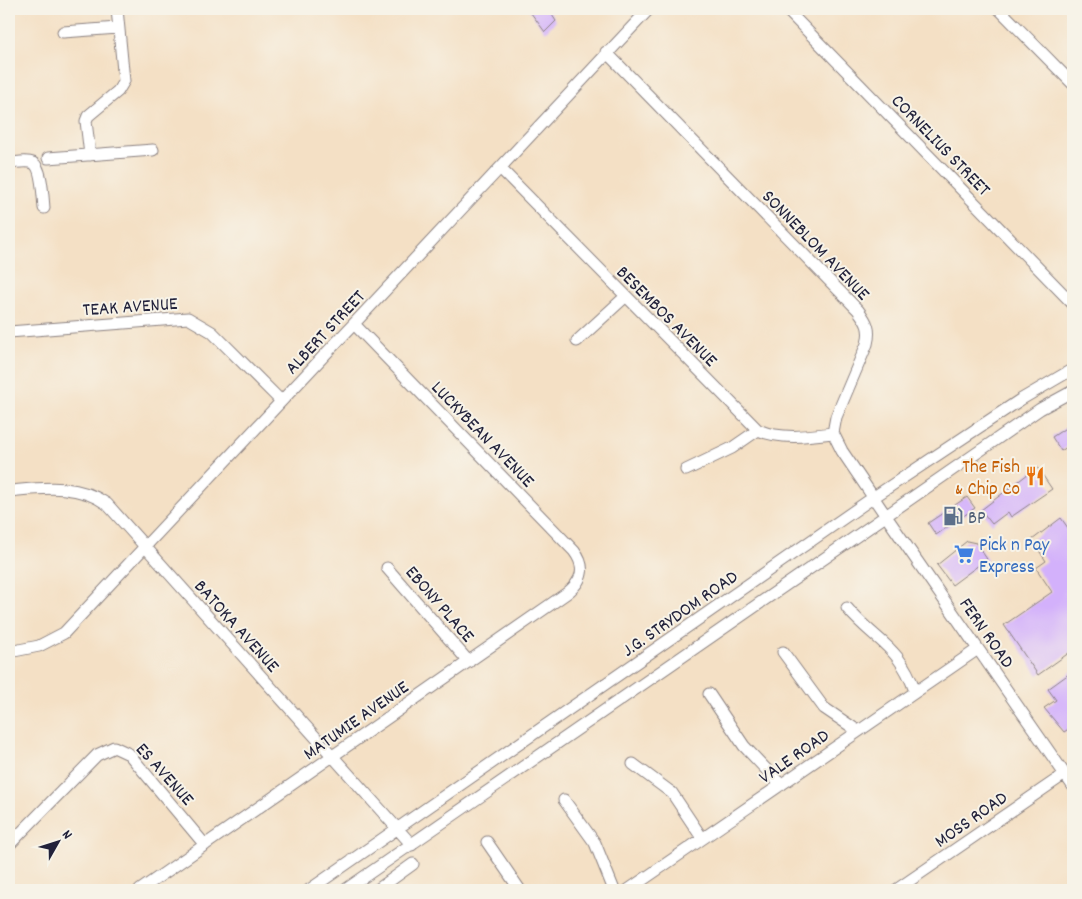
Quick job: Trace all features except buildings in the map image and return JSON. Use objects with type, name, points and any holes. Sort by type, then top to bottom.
[{"type":"street","points":[[90,155],[86,121],[88,116],[118,91],[124,81],[117,9]]},
{"type":"street","name":"ALBERT STREET","points":[[9,652],[39,646],[64,633],[500,168],[606,52],[649,9]]},
{"type":"street","name":"CORNELIUS STREET","points":[[786,9],[1073,304]]},
{"type":"street","points":[[999,9],[1073,84]]},
{"type":"street","points":[[63,32],[118,28]]},
{"type":"street","name":"SONNEBLOM AVENUE","points":[[606,52],[851,303],[867,322],[869,335],[867,344],[836,417],[834,433]]},
{"type":"street","points":[[48,158],[153,150]]},
{"type":"street","points":[[9,163],[30,162],[36,166],[40,173],[44,208]]},
{"type":"street","name":"BESEMBOS AVENUE","points":[[500,168],[758,430]]},
{"type":"street","points":[[576,341],[625,297]]},
{"type":"street","name":"TEAK AVENUE","points":[[9,332],[188,318],[212,332],[281,401]]},
{"type":"street","name":"LUCKYBEAN AVENUE","points":[[354,324],[574,551],[582,564],[582,570]]},
{"type":"street","name":"J.G. STRYDOM ROAD","points":[[309,890],[874,497],[1020,400],[1073,369]]},
{"type":"street","name":"J.G. STRYDOM ROAD","points":[[345,890],[1040,409],[1073,391]]},
{"type":"street","points":[[686,470],[732,448],[758,430],[771,435],[785,436],[834,433],[874,497]]},
{"type":"street","name":"BATOKA AVENUE","points":[[9,491],[60,488],[78,489],[94,495],[117,514],[412,845]]},
{"type":"street","name":"FERN ROAD","points":[[874,497],[1073,786]]},
{"type":"street","name":"EBONY PLACE","points":[[387,568],[469,662]]},
{"type":"street","name":"MATUMIE AVENUE","points":[[140,890],[573,588],[580,579],[582,570]]},
{"type":"street","points":[[847,608],[861,625],[899,657],[908,672],[915,692]]},
{"type":"street","name":"VALE ROAD","points":[[628,890],[978,649]]},
{"type":"street","points":[[783,652],[824,708],[858,731]]},
{"type":"street","points":[[709,694],[744,746],[781,785]]},
{"type":"street","name":"ES AVENUE","points":[[9,846],[96,755],[114,747],[129,754],[205,845]]},
{"type":"street","points":[[633,764],[663,784],[672,793],[702,838]]},
{"type":"street","name":"MOSS ROAD","points":[[896,890],[1065,774]]},
{"type":"street","points":[[564,800],[595,843],[614,890]]},
{"type":"street","points":[[487,842],[520,890]]},
{"type":"street","points":[[377,890],[413,864]]},
{"type":"place","name":"The Fish & Chip Co","points":[[1035,476]]},
{"type":"place","name":"BP","points":[[953,516]]},
{"type":"place","name":"Pick n Pay Express","points":[[964,554]]}]
